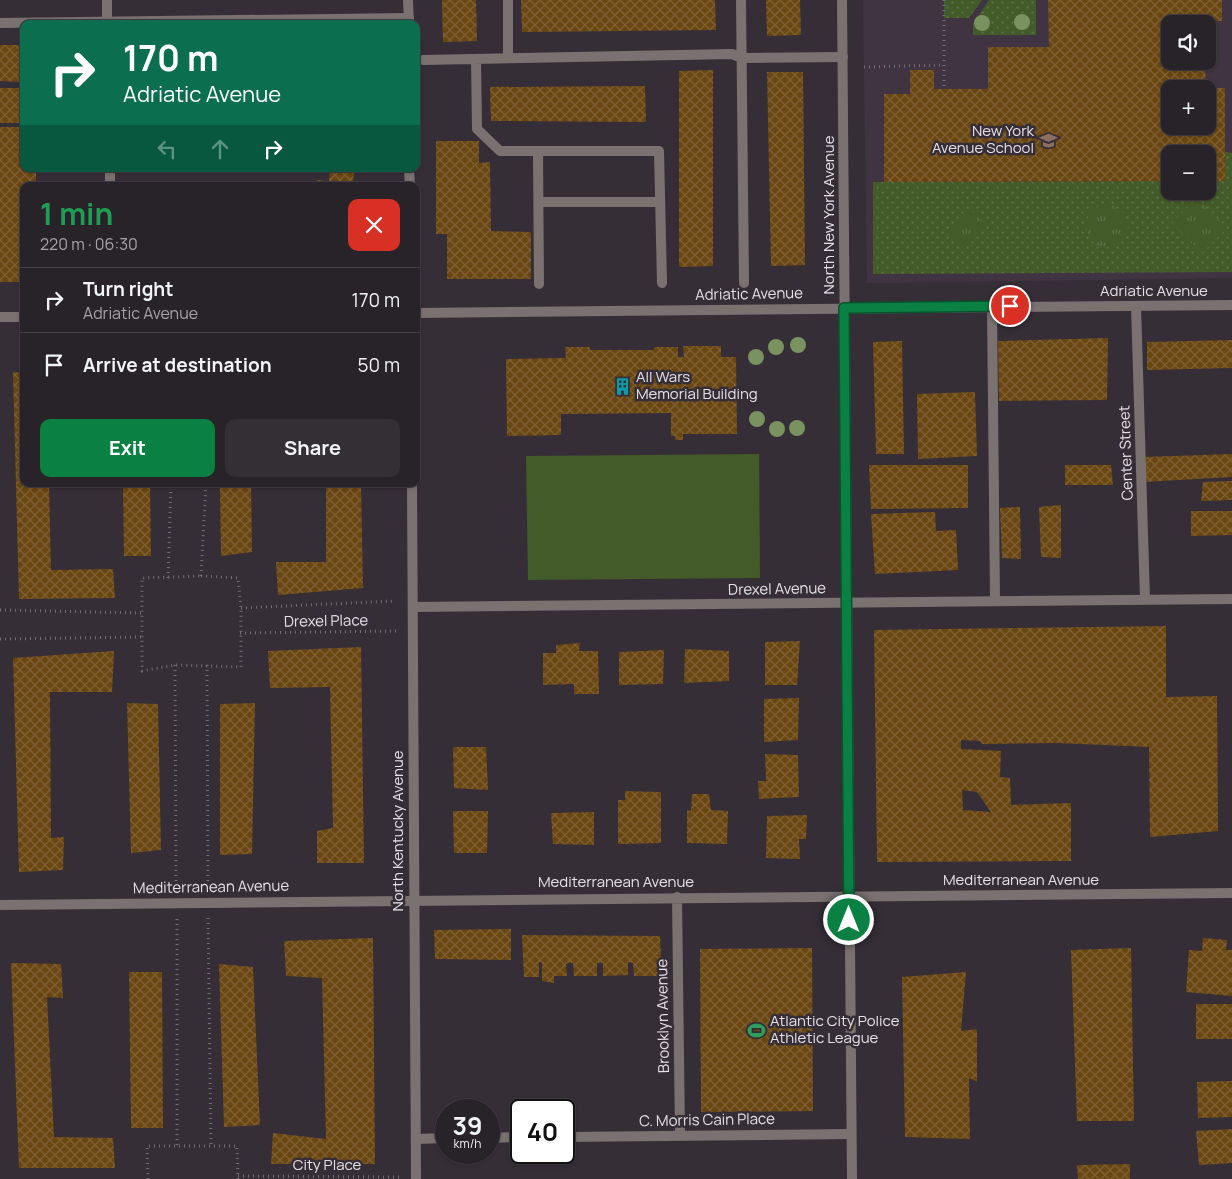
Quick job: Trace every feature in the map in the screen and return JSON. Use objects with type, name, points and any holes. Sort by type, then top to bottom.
[{"type":"street","points":[[107,0],[108,20]]},
{"type":"street","points":[[408,0],[409,20]]},
{"type":"street","points":[[508,0],[508,58]]},
{"type":"street","points":[[741,0],[744,283]]},
{"type":"street","name":"North New York Avenue","points":[[842,0],[852,1179]]},
{"type":"street","points":[[0,23],[20,23]]},
{"type":"street","points":[[423,60],[732,54],[742,58],[843,57]]},
{"type":"street","points":[[476,59],[478,129],[500,150],[659,151],[662,283]]},
{"type":"street","points":[[538,150],[539,284]]},
{"type":"street","points":[[539,202],[660,202]]},
{"type":"street","name":"Adriatic Avenue","points":[[420,313],[1232,305]]},
{"type":"street","points":[[992,306],[995,600]]},
{"type":"street","name":"Center Street","points":[[1136,306],[1146,599]]},
{"type":"street","points":[[0,317],[20,317]]},
{"type":"street","name":"North Kentucky Avenue","points":[[412,487],[416,1178]]},
{"type":"street","name":"Drexel Avenue","points":[[412,604],[846,603],[1232,599]]},
{"type":"street","name":"Mediterranean Avenue","points":[[0,905],[414,899],[1232,894]]},
{"type":"street","name":"Brooklyn Avenue","points":[[677,897],[680,1135]]},
{"type":"street","name":"C. Morris Cain Place","points":[[575,1137],[851,1134]]},
{"type":"street","points":[[416,1139],[435,1138]]},
{"type":"path","points":[[944,0],[944,89]]},
{"type":"path","points":[[864,67],[944,65]]},
{"type":"path","points":[[168,578],[170,487]]},
{"type":"path","points":[[201,576],[206,487]]},
{"type":"path","points":[[201,576],[238,578],[241,608],[241,667],[175,665],[142,671],[142,578],[201,576]]},
{"type":"path","name":"Drexel Place","points":[[241,608],[412,604]]},
{"type":"path","points":[[0,610],[141,613]]},
{"type":"path","name":"Drexel Place","points":[[240,633],[412,631]]},
{"type":"path","points":[[0,639],[142,637]]},
{"type":"path","points":[[148,1179],[148,1146],[237,1146],[238,1177]]},
{"type":"path","name":"City Place","points":[[238,1177],[416,1178]]},
{"type":"shaded area","name":"New York Avenue School","points":[[863,0],[1232,0],[1232,278],[867,283]]},
{"type":"green space","points":[[944,0],[982,0],[969,18],[944,18]]},
{"type":"green space","points":[[989,0],[1036,0],[1036,35],[973,35],[973,24]]},
{"type":"green space","points":[[1225,152],[1232,153],[1232,272],[873,274],[873,182],[1161,181],[1161,200],[1216,200],[1216,181],[1225,180]]},
{"type":"green space","points":[[1195,200],[1199,200],[1227,228],[1202,253],[1172,223]]},
{"type":"green space","points":[[1111,205],[1119,208],[1125,214],[1128,226],[1125,238],[1119,244],[1103,247],[1095,244],[1089,238],[1086,222],[1089,214],[1095,208]]},
{"type":"green space","points":[[969,208],[987,226],[963,250],[945,232]]},
{"type":"green space","points":[[759,454],[760,578],[528,580],[526,456]]},
{"type":"building","points":[[442,0],[476,0],[477,41],[443,42]]},
{"type":"building","points":[[521,0],[715,0],[716,30],[522,32]]},
{"type":"building","points":[[766,0],[800,0],[801,35],[767,36]]},
{"type":"building","name":"New York Avenue School","points":[[1048,0],[1222,0],[1222,21],[1216,21],[1216,15],[1161,15],[1161,70],[1205,70],[1206,80],[1161,80],[1161,135],[1216,135],[1216,88],[1225,88],[1225,181],[1216,181],[1216,145],[1161,145],[1161,181],[884,182],[884,94],[910,94],[910,70],[934,70],[934,89],[988,89],[988,47],[1049,47]]},
{"type":"building","points":[[0,45],[20,45],[20,82],[0,81]]},
{"type":"building","points":[[713,70],[713,266],[679,267],[679,71]]},
{"type":"building","points":[[767,72],[803,72],[805,265],[771,266]]},
{"type":"building","points":[[645,86],[646,122],[491,121],[490,87]]},
{"type":"building","points":[[0,88],[20,88],[20,123],[0,123]]},
{"type":"building","points":[[0,127],[20,127],[20,172],[36,172],[36,182],[20,182],[20,282],[0,282]]},
{"type":"building","points":[[436,141],[479,141],[479,163],[490,162],[491,231],[531,232],[531,279],[447,279],[447,234],[436,234]]},
{"type":"building","points":[[330,172],[354,172],[353,182],[317,182],[317,180],[329,181]]},
{"type":"building","points":[[1108,338],[1107,400],[999,401],[998,341]]},
{"type":"building","points":[[1232,340],[1232,368],[1147,370],[1147,342]]},
{"type":"building","points":[[902,341],[904,454],[876,454],[873,342]]},
{"type":"building","name":"All Wars Memorial Building","points":[[683,346],[721,346],[721,357],[736,357],[737,434],[683,434],[683,440],[675,440],[675,436],[671,436],[671,413],[561,414],[561,435],[507,436],[506,359],[566,358],[565,347],[590,347],[590,350],[654,350],[654,347],[678,347],[678,357],[684,357]]},
{"type":"building","points":[[13,372],[20,373],[20,487],[49,487],[51,570],[113,569],[115,598],[19,599]]},
{"type":"building","points":[[975,392],[977,456],[918,459],[917,394]]},
{"type":"building","points":[[1232,454],[1232,477],[1144,482],[1143,457]]},
{"type":"building","points":[[869,465],[968,465],[968,508],[871,509]]},
{"type":"building","points":[[1065,465],[1111,465],[1113,485],[1065,485]]},
{"type":"building","points":[[1232,481],[1232,500],[1201,501],[1203,482]]},
{"type":"building","points":[[123,487],[150,487],[151,556],[124,556]]},
{"type":"building","points":[[220,487],[251,487],[252,552],[221,556]]},
{"type":"building","points":[[326,487],[361,487],[363,588],[278,595],[276,562],[326,562]]},
{"type":"building","points":[[1061,505],[1061,558],[1041,557],[1039,507]]},
{"type":"building","points":[[1020,507],[1021,559],[1002,558],[1000,508]]},
{"type":"building","points":[[1191,511],[1232,511],[1232,535],[1191,536]]},
{"type":"building","points":[[935,512],[936,531],[956,530],[958,570],[875,574],[871,514]]},
{"type":"building","points":[[1166,626],[1166,697],[1217,696],[1218,831],[1150,837],[1149,747],[1058,743],[982,744],[980,741],[961,740],[961,749],[1001,751],[1000,777],[1010,778],[1011,805],[1071,803],[1071,861],[877,862],[874,630]],"holes":[[[962,790],[977,792],[991,812],[963,810]]]},
{"type":"building","points":[[800,641],[797,685],[765,685],[765,642]]},
{"type":"building","points":[[580,643],[579,651],[598,651],[599,694],[574,694],[574,684],[543,685],[543,653],[556,653],[556,645]]},
{"type":"building","points":[[361,647],[364,863],[317,863],[317,831],[333,828],[330,687],[270,688],[268,651]]},
{"type":"building","points":[[685,649],[729,651],[729,681],[684,683]]},
{"type":"building","points":[[664,650],[663,684],[619,685],[619,652]]},
{"type":"building","points":[[114,651],[112,692],[50,692],[51,838],[64,837],[63,870],[19,872],[13,658]]},
{"type":"building","points":[[799,698],[798,740],[764,742],[764,699]]},
{"type":"building","points":[[127,703],[158,704],[161,850],[131,853]]},
{"type":"building","points":[[255,703],[252,854],[220,855],[220,704]]},
{"type":"building","points":[[453,747],[486,747],[488,790],[454,788]]},
{"type":"building","points":[[765,754],[798,755],[799,797],[759,799],[758,781],[766,781]]},
{"type":"building","points":[[625,791],[661,792],[661,843],[618,844],[618,800],[625,800]]},
{"type":"building","points":[[692,794],[709,794],[711,810],[728,811],[727,844],[687,843],[687,810],[691,811]]},
{"type":"building","points":[[453,811],[488,811],[487,853],[454,853]]},
{"type":"building","points":[[594,812],[594,845],[553,844],[551,813]]},
{"type":"building","points":[[807,815],[806,839],[799,839],[800,859],[766,858],[767,816]]},
{"type":"building","points":[[511,929],[511,960],[435,959],[434,930]]},
{"type":"building","points":[[522,935],[660,936],[662,976],[634,976],[633,963],[628,962],[628,975],[603,976],[603,963],[597,963],[597,976],[574,976],[573,963],[569,963],[566,964],[567,976],[554,976],[554,983],[542,981],[542,963],[539,962],[539,977],[524,977]]},
{"type":"building","points":[[373,938],[375,1164],[271,1164],[273,1133],[326,1139],[322,978],[286,976],[284,941]]},
{"type":"building","points":[[1203,938],[1227,940],[1226,950],[1232,950],[1232,996],[1186,992],[1189,950],[1202,951]]},
{"type":"building","name":"Atlantic City Police Athletic League","points":[[812,948],[813,1111],[701,1112],[700,949]]},
{"type":"building","points":[[1131,948],[1134,1121],[1077,1121],[1071,950]]},
{"type":"building","points":[[11,963],[61,964],[63,998],[47,997],[54,1137],[113,1138],[115,1168],[19,1168]]},
{"type":"building","points":[[219,964],[253,967],[260,1125],[224,1127]]},
{"type":"building","points":[[129,972],[162,972],[163,1128],[131,1128]]},
{"type":"building","points":[[966,972],[961,1031],[977,1029],[977,1082],[969,1078],[970,1139],[905,1137],[902,977]]},
{"type":"building","points":[[1196,1004],[1232,1004],[1232,1039],[1196,1039]]},
{"type":"building","points":[[1232,1081],[1232,1117],[1198,1118],[1197,1082]]},
{"type":"building","points":[[1232,1129],[1232,1163],[1199,1165],[1196,1131]]},
{"type":"building","points":[[1130,1164],[1130,1179],[1078,1179],[1077,1165]]},
{"type":"place","name":"New York Avenue School","points":[[1048,140]]},
{"type":"place","name":"All Wars Memorial Building","points":[[622,386]]},
{"type":"place","name":"Atlantic City Police Athletic League","points":[[756,1030]]},
{"type":"route","points":[[849,920],[844,308],[1010,306]]}]
